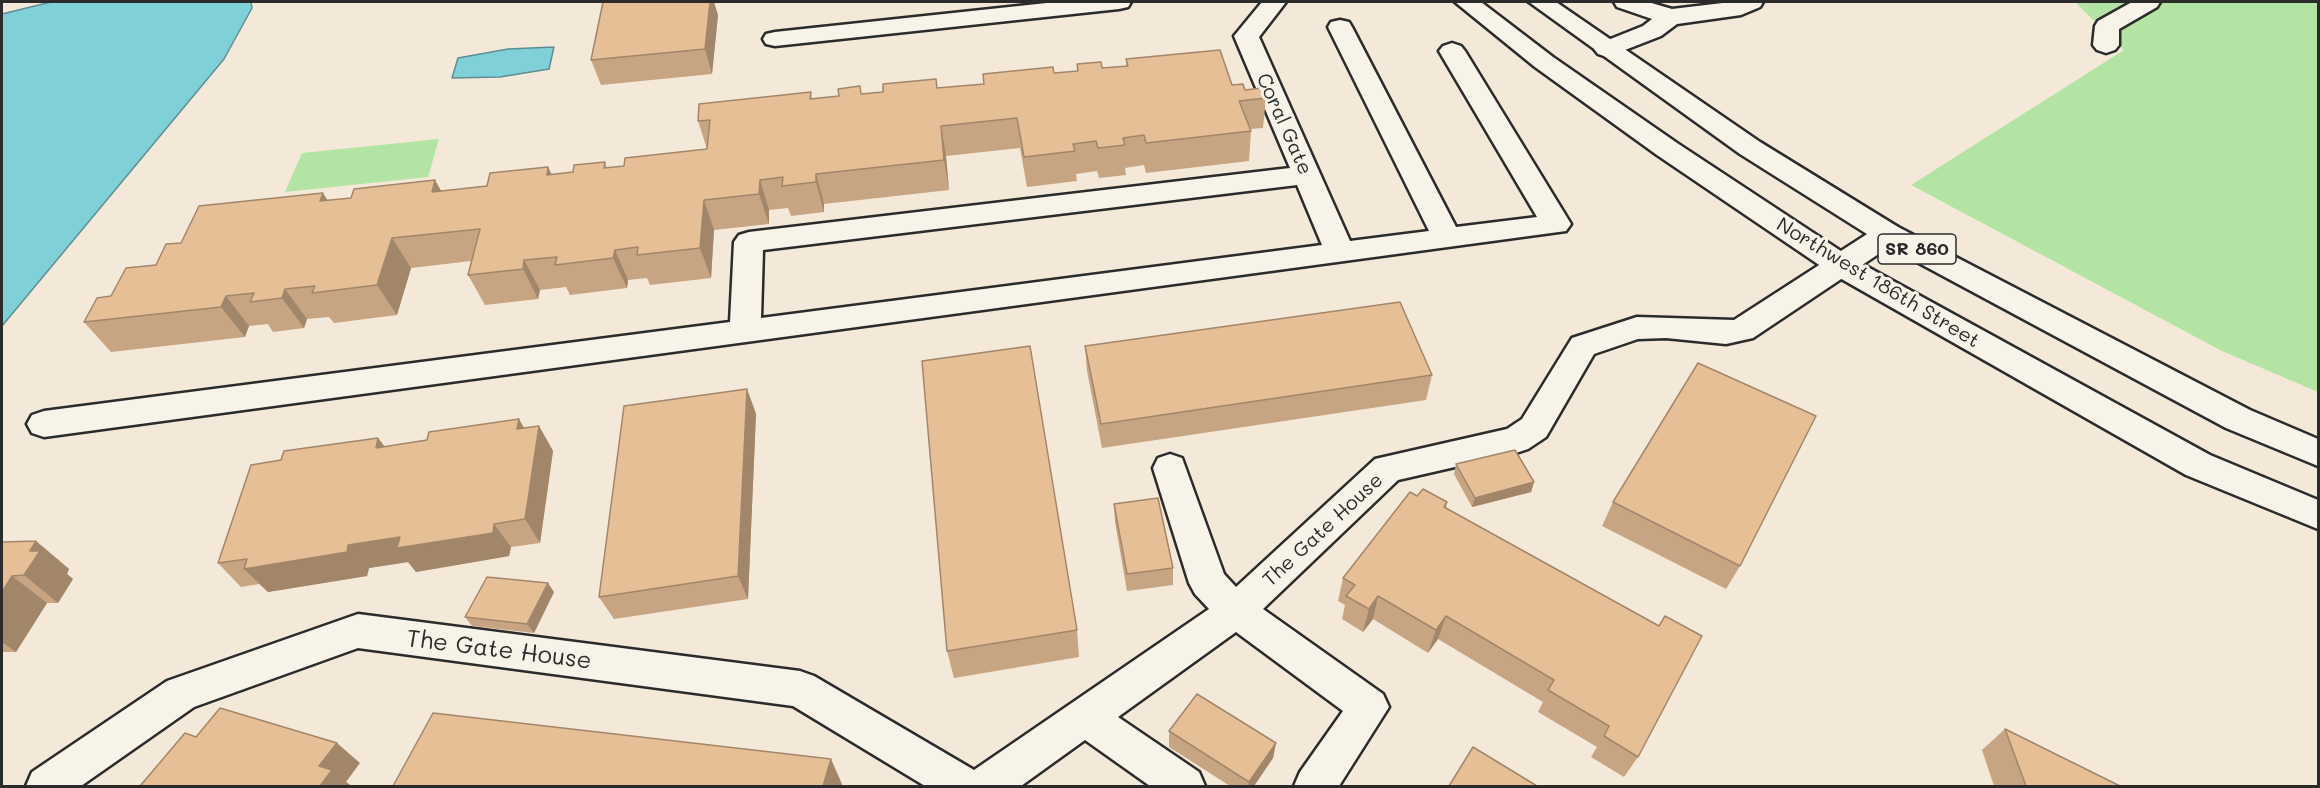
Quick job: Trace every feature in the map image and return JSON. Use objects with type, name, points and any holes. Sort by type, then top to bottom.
[{"type":"main road","points":[[775,39],[1119,2]]},
{"type":"main road","name":"Coral Gate","points":[[1274,2],[1246,36],[1340,252]]},
{"type":"main road","name":"Northwest 186th Street","points":[[1467,2],[1582,89],[1709,179],[1842,266],[2198,465],[2319,515]]},
{"type":"main road","name":"SR 860","points":[[1541,2],[1750,148],[1888,234],[2238,419],[2319,453]]},
{"type":"main road","points":[[1626,2],[1670,17],[1732,9],[1751,2]]},
{"type":"main road","points":[[2106,45],[2107,26],[2148,2]]},
{"type":"main road","points":[[1607,49],[1652,31],[1670,17]]},
{"type":"main road","points":[[1340,27],[1447,238]]},
{"type":"main road","points":[[44,424],[1556,224],[1452,51]]},
{"type":"main road","points":[[745,331],[749,242],[1306,175]]},
{"type":"main road","name":"The Gate House","points":[[987,786],[1236,611],[1387,469],[1516,440],[1534,428],[1583,346],[1637,328],[1666,327],[1726,333],[1742,330],[1888,234]]},
{"type":"main road","points":[[1170,468],[1208,583],[1236,611],[1369,708],[1315,786]]},
{"type":"main road","name":"The Gate House","points":[[47,786],[181,694],[358,631],[800,689],[962,786]]},
{"type":"main road","points":[[1085,717],[1184,786]]},
{"type":"green space","points":[[2075,2],[2318,2],[2318,392],[2222,351],[1911,185],[2124,50]]},
{"type":"green space","points":[[439,139],[428,177],[285,192],[302,153]]},
{"type":"water","points":[[51,2],[251,2],[252,8],[224,59],[2,326],[2,14]]},
{"type":"water","points":[[554,47],[549,69],[500,77],[452,78],[458,58],[508,49]]},
{"type":"building","points":[[603,2],[710,2],[705,49],[591,60]]},
{"type":"building","points":[[1220,50],[1232,85],[1243,84],[1245,90],[1262,88],[1266,98],[1239,101],[1251,131],[1146,143],[1144,135],[1123,138],[1125,145],[1098,148],[1096,141],[1073,144],[1075,151],[1024,157],[1017,118],[941,126],[944,160],[816,174],[816,182],[782,186],[783,177],[760,180],[759,194],[704,200],[700,248],[637,255],[638,247],[615,250],[613,258],[555,265],[557,257],[524,260],[523,269],[468,275],[480,229],[392,238],[377,285],[312,293],[315,286],[285,289],[282,298],[250,302],[254,293],[226,296],[221,307],[84,322],[97,298],[111,296],[126,268],[156,265],[166,244],[181,243],[199,206],[323,193],[320,201],[351,198],[354,189],[435,180],[432,192],[487,186],[490,173],[548,167],[547,175],[573,172],[574,165],[605,162],[604,168],[624,166],[625,158],[707,149],[710,120],[698,121],[699,104],[811,92],[810,99],[839,96],[838,89],[860,86],[861,94],[883,92],[883,84],[936,79],[937,88],[984,84],[983,74],[1053,67],[1054,73],[1078,71],[1077,64],[1101,62],[1102,68],[1128,66],[1126,59]]},
{"type":"building","points":[[1400,302],[1432,375],[1101,424],[1085,346]]},
{"type":"building","points":[[1030,346],[1077,630],[947,651],[922,361]]},
{"type":"building","points":[[1698,363],[1816,416],[1740,566],[1613,502]]},
{"type":"building","points":[[747,389],[738,576],[599,597],[624,406]]},
{"type":"building","points":[[519,419],[517,429],[539,426],[525,519],[494,524],[493,533],[397,548],[400,537],[348,545],[347,552],[244,569],[247,559],[218,563],[251,465],[281,460],[284,451],[378,438],[376,448],[427,440],[429,432]]},
{"type":"building","points":[[1515,450],[1534,482],[1475,498],[1456,464]]},
{"type":"building","points":[[1423,489],[1447,502],[1444,507],[1659,626],[1665,616],[1702,636],[1638,757],[1604,736],[1609,726],[1548,690],[1554,680],[1446,616],[1436,630],[1378,596],[1369,609],[1346,596],[1355,585],[1343,578],[1410,492],[1417,496]]},
{"type":"building","points":[[1158,498],[1173,568],[1127,574],[1114,504]]},
{"type":"building","points":[[36,541],[30,551],[40,551],[24,575],[12,576],[2,592],[2,542]]},
{"type":"building","points":[[487,577],[548,583],[527,624],[465,617]]},
{"type":"building","points":[[1197,694],[1276,743],[1249,782],[1169,731]]},
{"type":"building","points":[[220,708],[337,743],[319,766],[332,770],[320,786],[140,786],[185,733],[196,737]]},
{"type":"building","points":[[433,713],[831,759],[823,786],[393,786]]},
{"type":"building","points":[[2005,729],[2120,786],[2026,786]]},
{"type":"building","points":[[1473,747],[1537,786],[1449,786]]}]
